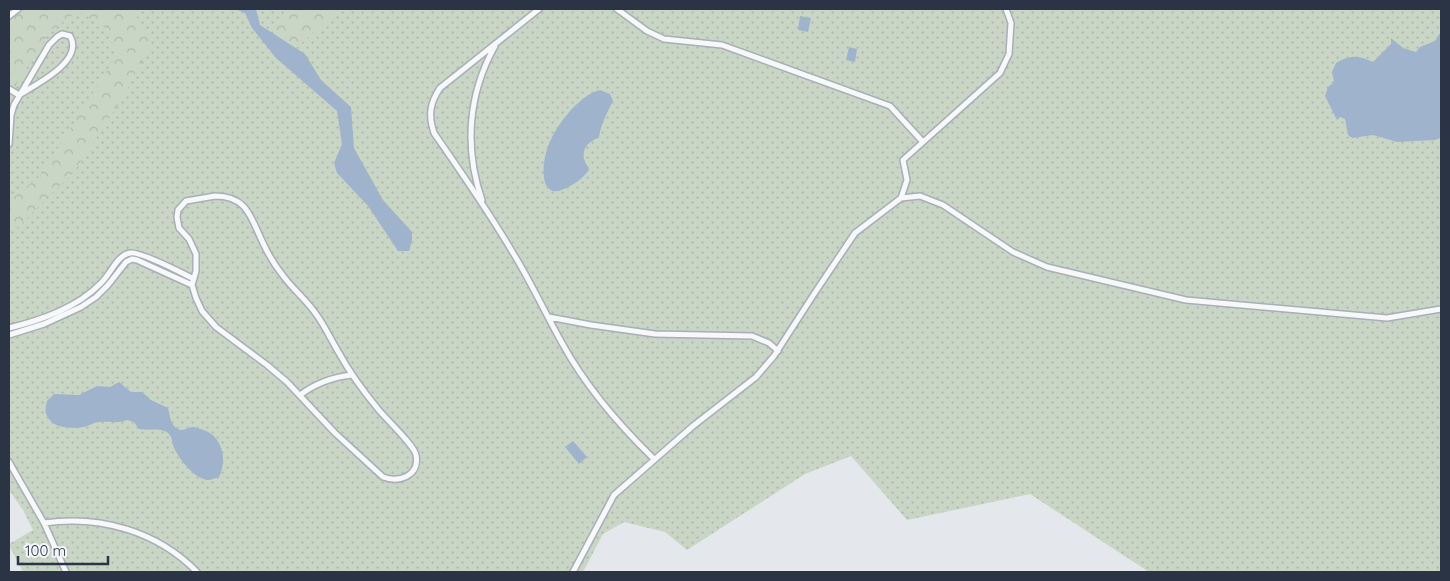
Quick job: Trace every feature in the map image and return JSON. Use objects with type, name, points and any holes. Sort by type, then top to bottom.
[{"type":"street","points":[[9,16],[18,9]]},
{"type":"street","points":[[539,9],[440,88],[430,110],[430,121],[434,133],[518,260],[562,344],[592,390],[616,419],[654,459]]},
{"type":"street","points":[[617,9],[646,31],[664,39],[722,45],[890,106],[923,142]]},
{"type":"street","points":[[573,572],[614,495],[693,426],[756,377],[778,350],[855,233],[900,198],[907,180],[903,160],[1000,73],[1010,54],[1011,22],[1006,9]]},
{"type":"street","points":[[9,144],[11,103],[19,95],[65,64],[72,50],[70,36],[62,34],[52,41],[19,95]]},
{"type":"street","points":[[486,209],[478,188],[473,165],[470,130],[478,85],[496,43]]},
{"type":"street","points":[[9,89],[19,95]]},
{"type":"street","points":[[215,196],[234,199],[249,212],[275,264],[288,282],[316,313],[352,375],[377,408],[413,447],[416,455],[413,471],[407,477],[399,480],[383,477],[335,433],[273,369],[211,322],[198,305],[193,282],[196,271],[196,254],[189,239],[179,228],[178,210],[181,205],[193,199],[215,196]]},
{"type":"street","points":[[900,198],[920,196],[943,205],[1013,252],[1047,267],[1186,300],[1386,318],[1441,309]]},
{"type":"street","points":[[9,328],[56,312],[85,297],[104,281],[121,257],[128,253],[139,254],[193,282]]},
{"type":"street","points":[[9,335],[44,324],[81,307],[102,291],[130,259],[193,282]]},
{"type":"street","points":[[549,317],[654,334],[752,336],[769,343],[778,350]]},
{"type":"street","points":[[300,395],[321,382],[336,377],[352,375]]},
{"type":"street","points":[[9,462],[44,523],[66,572]]},
{"type":"street","points":[[44,523],[84,521],[124,528],[161,544],[198,572]]},
{"type":"green space","points":[[9,9],[1441,9],[1441,572],[1149,572],[1030,494],[907,520],[851,456],[805,474],[687,550],[665,532],[624,522],[603,534],[583,572],[23,572],[9,545],[33,530],[23,510],[9,490]]},
{"type":"green space","points":[[9,9],[134,9],[134,13],[153,40],[122,99],[74,172],[16,229],[9,232],[9,201],[40,176],[115,58],[110,31],[79,11],[51,30],[9,96]]},
{"type":"green space","points":[[289,9],[340,9],[296,48],[273,33]]},
{"type":"water","points":[[235,9],[256,9],[260,25],[305,54],[321,80],[351,107],[354,148],[383,200],[412,232],[409,251],[398,251],[368,206],[337,173],[334,163],[342,144],[337,111],[276,58],[252,28],[245,13]]},
{"type":"water","points":[[800,16],[811,18],[808,32],[798,30]]},
{"type":"water","points":[[1440,33],[1441,138],[1397,142],[1373,135],[1352,138],[1348,135],[1345,119],[1340,117],[1337,120],[1325,96],[1328,87],[1334,82],[1332,72],[1336,63],[1346,58],[1354,57],[1373,62],[1391,44],[1391,38],[1403,48],[1416,52],[1420,47],[1435,41]]},
{"type":"water","points":[[849,47],[857,49],[855,62],[846,60]]},
{"type":"water","points":[[600,90],[610,94],[613,101],[599,137],[585,148],[584,159],[589,170],[571,186],[556,191],[550,190],[544,180],[544,166],[546,153],[553,135],[575,106],[592,93]]},
{"type":"water","points":[[119,382],[131,392],[142,392],[151,400],[168,408],[172,422],[178,429],[194,427],[214,436],[223,455],[222,470],[219,477],[207,480],[192,472],[183,463],[173,446],[172,439],[166,432],[139,429],[134,422],[127,420],[97,422],[84,427],[68,428],[57,425],[48,418],[46,412],[47,401],[54,394],[79,395],[97,386],[110,387]]},
{"type":"water","points":[[573,441],[587,457],[579,464],[565,447]]}]
